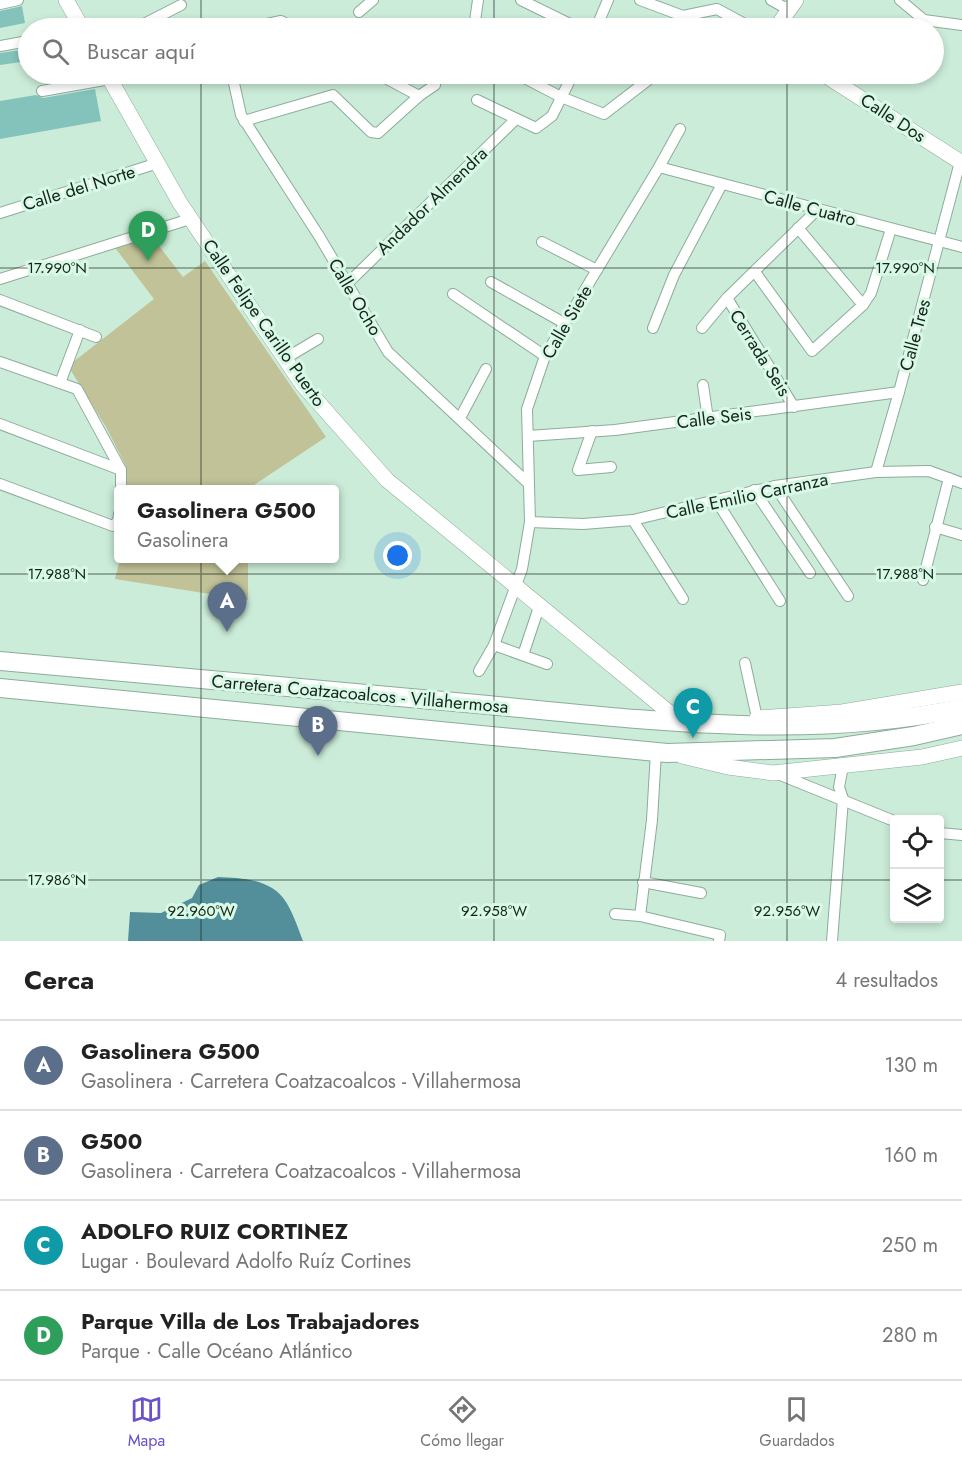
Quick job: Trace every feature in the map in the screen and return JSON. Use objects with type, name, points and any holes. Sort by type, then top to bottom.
[{"type":"highway","name":"Carretera Coatzacoalcos - Villahermosa","points":[[0,661],[682,723],[826,726],[917,717],[962,708]]},
{"type":"highway","name":"Carretera Coatzacoalcos - Villahermosa","points":[[0,688],[662,753],[835,748],[914,736],[962,725]]},
{"type":"street","points":[[0,4],[18,0]]},
{"type":"street","points":[[66,0],[76,18]]},
{"type":"street","points":[[359,12],[373,0]]},
{"type":"street","points":[[475,18],[478,0]]},
{"type":"street","points":[[521,0],[558,18]]},
{"type":"street","points":[[600,18],[608,0]]},
{"type":"street","points":[[640,0],[683,16],[717,9],[734,18]]},
{"type":"street","points":[[771,0],[793,5],[783,18]]},
{"type":"street","points":[[900,0],[922,18]]},
{"type":"street","points":[[156,18],[182,5]]},
{"type":"street","points":[[944,23],[962,25]]},
{"type":"street","points":[[0,46],[18,42]]},
{"type":"street","points":[[42,92],[76,84]]},
{"type":"street","name":"Calle Felipe Carillo Puerto","points":[[114,84],[190,219],[302,384],[387,480],[682,723]]},
{"type":"street","name":"Calle Ocho","points":[[234,84],[244,121],[348,283],[388,352],[530,484]]},
{"type":"street","points":[[397,84],[419,96]]},
{"type":"street","points":[[536,84],[561,97],[604,114],[642,84]]},
{"type":"street","points":[[477,100],[536,128],[552,116],[568,84]]},
{"type":"street","name":"Calle Dos","points":[[852,84],[961,162]]},
{"type":"street","points":[[244,121],[333,95],[374,134],[435,85]]},
{"type":"street","name":"Andador Almendra","points":[[348,283],[516,119]]},
{"type":"street","name":"Calle Siete","points":[[479,670],[494,645],[522,569],[530,522],[528,404],[545,356],[680,129]]},
{"type":"street","name":"Calle Tres","points":[[876,472],[961,162]]},
{"type":"street","name":"Calle del Norte","points":[[0,213],[158,163]]},
{"type":"street","name":"Calle Cuatro","points":[[658,167],[962,247]]},
{"type":"street","points":[[653,328],[674,275],[722,184]]},
{"type":"street","points":[[702,328],[727,298],[817,210]]},
{"type":"street","points":[[0,279],[190,219]]},
{"type":"street","points":[[798,228],[863,305]]},
{"type":"street","points":[[755,272],[812,351],[863,305],[871,293],[891,229]]},
{"type":"street","points":[[542,242],[597,270]]},
{"type":"street","points":[[491,282],[564,323]]},
{"type":"street","points":[[453,294],[545,356]]},
{"type":"street","name":"Cerrada Seis","points":[[727,298],[794,407]]},
{"type":"street","points":[[0,300],[96,337]]},
{"type":"street","points":[[60,383],[80,330]]},
{"type":"street","points":[[285,358],[318,339]]},
{"type":"street","points":[[0,362],[77,389],[121,470],[121,485]]},
{"type":"street","points":[[460,418],[486,369]]},
{"type":"street","points":[[703,386],[708,418]]},
{"type":"street","name":"Calle Seis","points":[[528,435],[592,431],[708,418],[899,393]]},
{"type":"street","points":[[0,424],[121,470]]},
{"type":"street","points":[[592,431],[578,470],[611,467]]},
{"type":"street","name":"Calle Emilio Carranza","points":[[530,522],[583,524],[633,520],[754,490],[876,472],[929,471],[962,483]]},
{"type":"street","points":[[923,580],[949,478]]},
{"type":"street","points":[[0,484],[114,525]]},
{"type":"street","points":[[775,486],[848,596]]},
{"type":"street","points":[[754,490],[810,573]]},
{"type":"street","points":[[716,500],[780,601]]},
{"type":"street","points":[[633,520],[683,599]]},
{"type":"street","points":[[935,527],[962,535]]},
{"type":"street","points":[[523,655],[540,604]]},
{"type":"street","points":[[494,645],[547,664]]},
{"type":"street","points":[[745,663],[757,718]]},
{"type":"street","points":[[721,723],[842,712],[962,693]]},
{"type":"street","points":[[640,916],[662,753],[728,767],[773,773],[922,757],[962,748]]},
{"type":"street","points":[[832,941],[843,800],[839,787],[843,766]]},
{"type":"street","points":[[773,773],[890,818]]},
{"type":"street","points":[[944,833],[962,835]]},
{"type":"street","points":[[643,882],[701,892]]},
{"type":"street","points":[[615,914],[640,916],[720,935],[719,941]]},
{"type":"green space","points":[[149,233],[183,277],[205,261],[326,437],[254,485],[127,485],[126,466],[106,427],[68,366],[154,299],[113,245]]},
{"type":"green space","points":[[119,563],[248,563],[248,600],[115,579]]},
{"type":"water","points":[[218,877],[256,881],[280,894],[289,906],[303,941],[128,941],[130,912],[161,913],[192,898],[199,885]]},
{"type":"building","points":[[22,6],[24,18],[18,18],[18,24],[0,28],[0,11]]},
{"type":"building","points":[[18,50],[18,62],[0,65],[0,53]]},
{"type":"building","points":[[95,89],[101,121],[0,139],[0,101],[36,95],[43,98]]},
{"type":"place","name":"Parque Villa de Los Trabajadores","points":[[148,261]]},
{"type":"place","name":"Gasolinera G500","points":[[227,632]]},
{"type":"place","name":"ADOLFO RUIZ CORTINEZ","points":[[693,738]]},
{"type":"place","name":"G500","points":[[318,756]]}]
